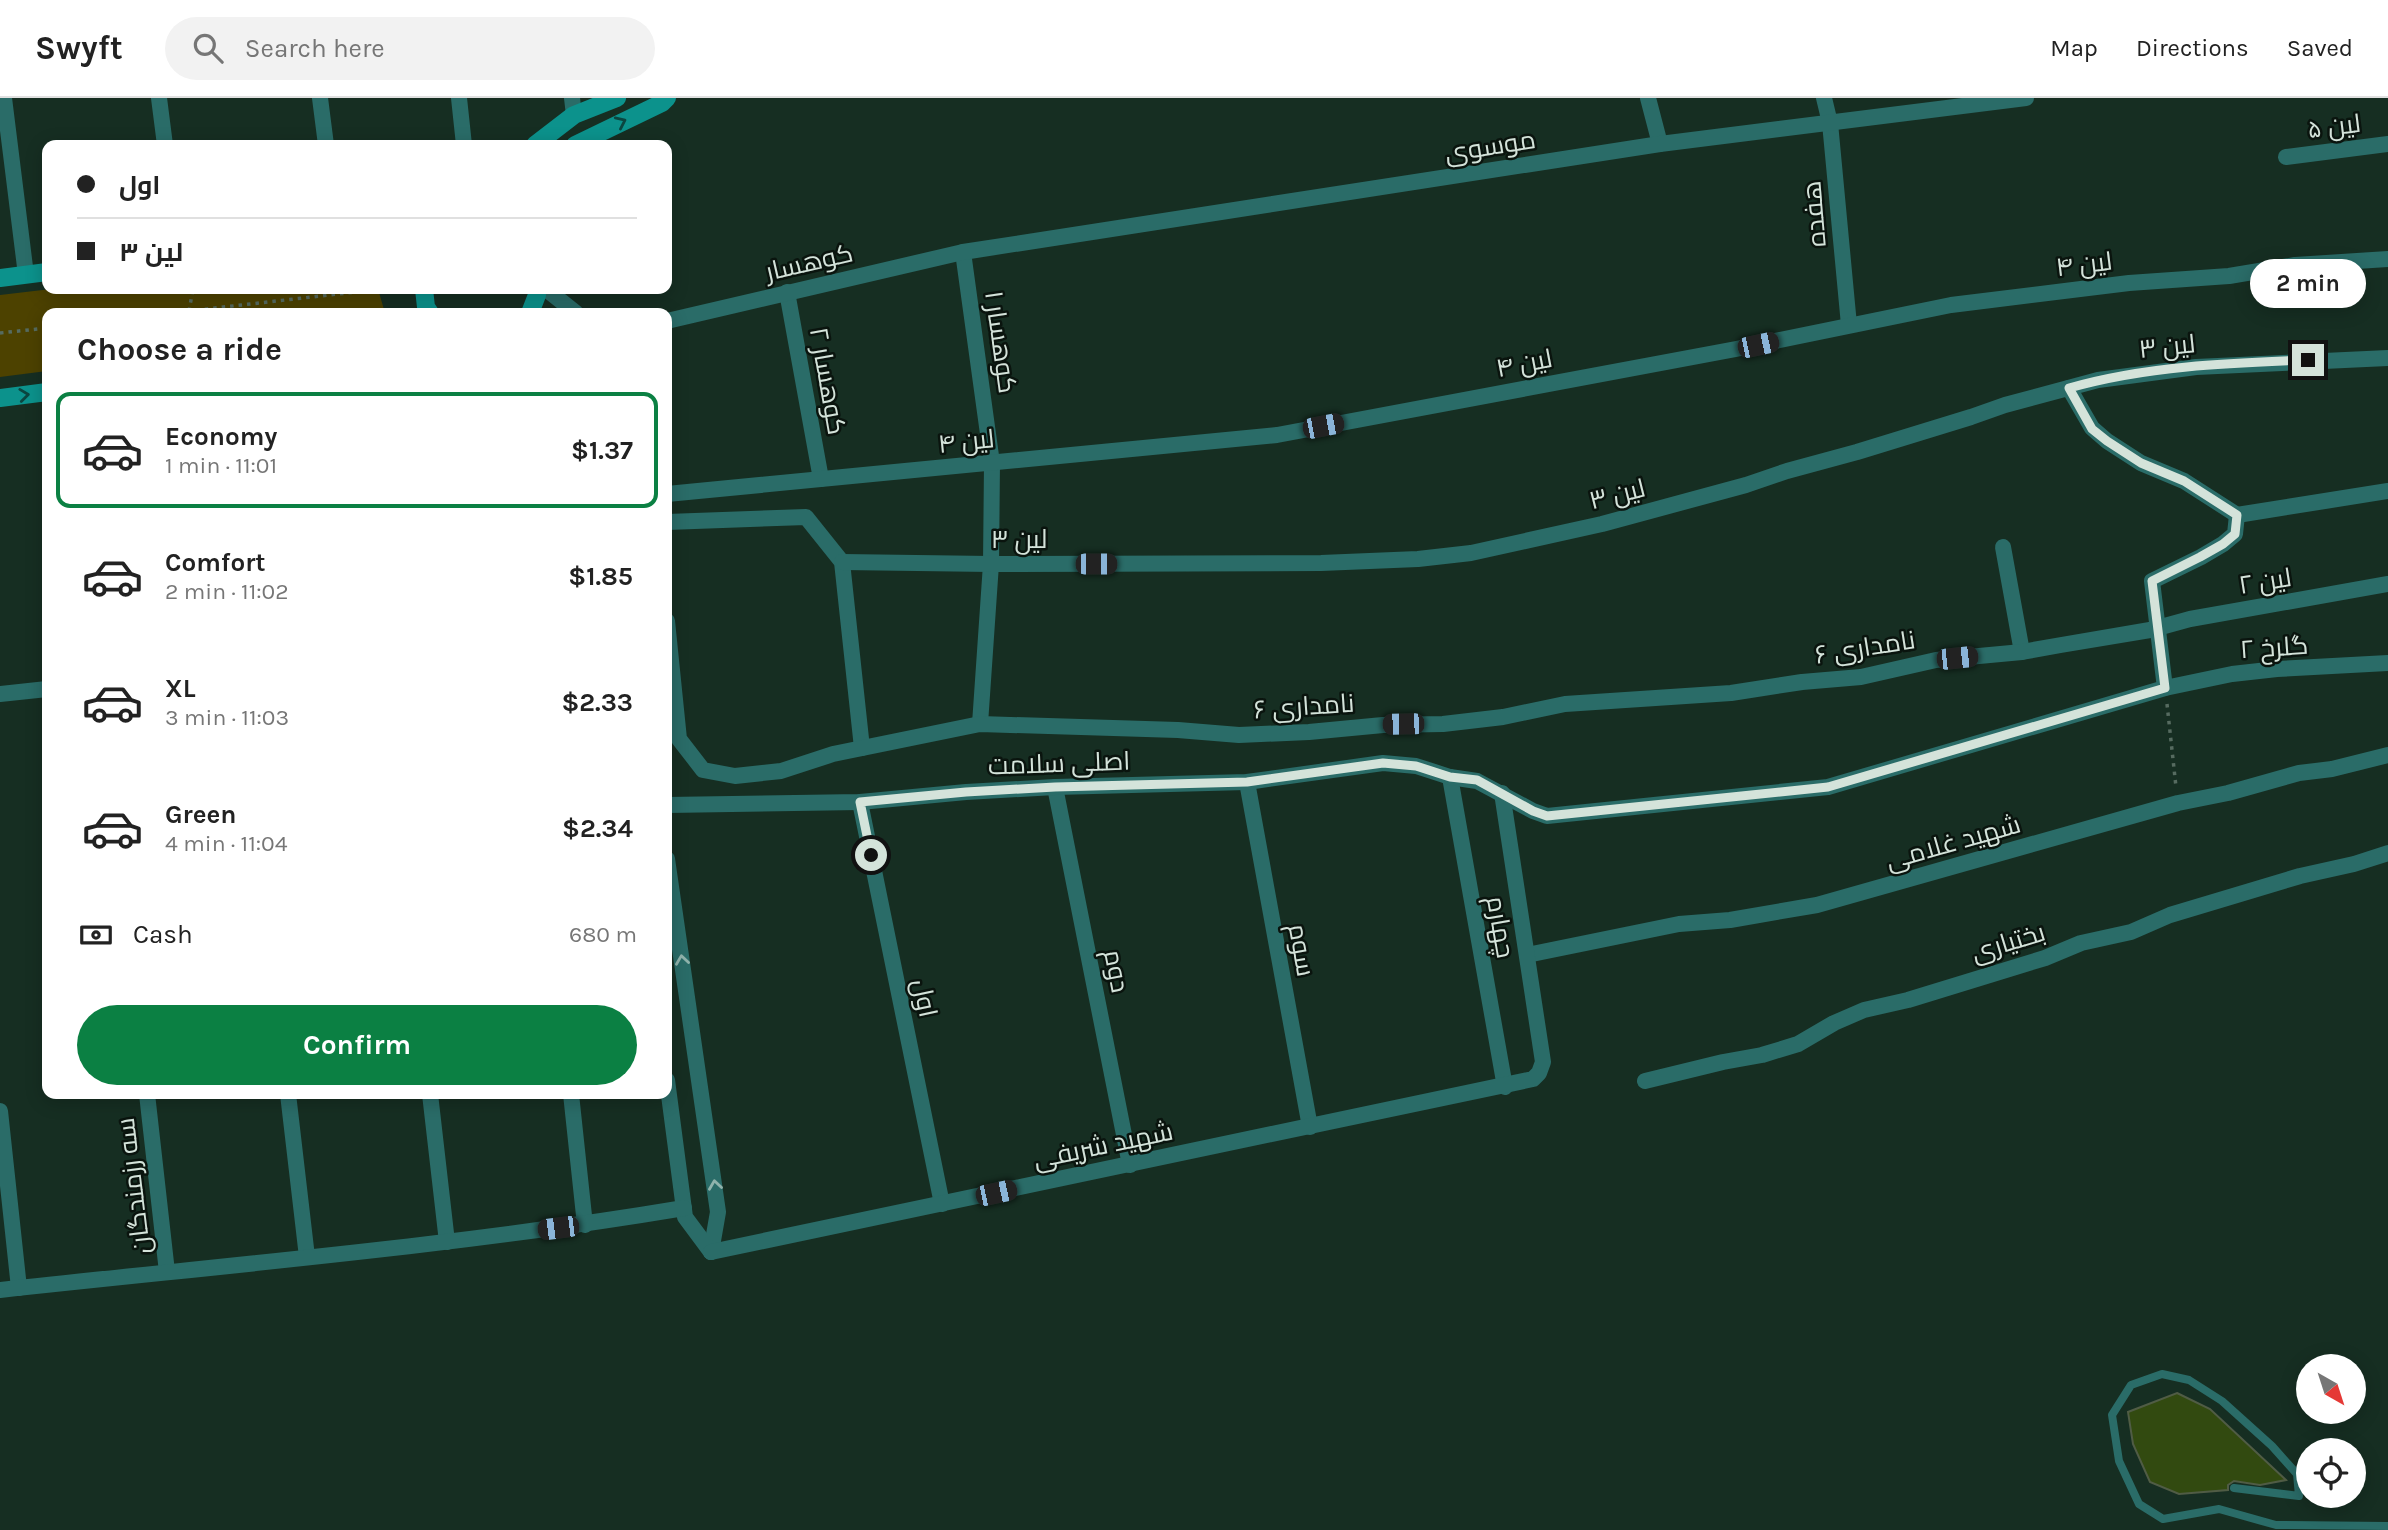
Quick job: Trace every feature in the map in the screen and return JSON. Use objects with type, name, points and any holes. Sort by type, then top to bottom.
[{"type":"street","points":[[4,98],[26,275]]},
{"type":"street","points":[[159,98],[164,140]]},
{"type":"street","points":[[320,98],[325,140]]},
{"type":"street","points":[[459,98],[463,140]]},
{"type":"street","points":[[540,140],[573,106],[617,98]]},
{"type":"street","points":[[585,140],[662,103],[667,98]]},
{"type":"street","points":[[1648,98],[1660,144]]},
{"type":"street","name":"هفده","points":[[1824,98],[1830,122],[1849,325]]},
{"type":"street","name":"موسوی","points":[[963,252],[1660,144],[1993,100],[2026,98]]},
{"type":"street","name":"لین ۵","points":[[2286,157],[2388,144]]},
{"type":"street","name":"کوهسار","points":[[672,320],[963,252]]},
{"type":"street","name":"کوهسار ۱","points":[[963,252],[992,463],[991,564],[981,724]]},
{"type":"street","name":"لین ۴","points":[[672,494],[1277,435],[1736,349],[1928,309],[2160,280],[2229,276],[2295,265],[2388,259]]},
{"type":"street","points":[[0,278],[42,273]]},
{"type":"street","name":"کوهسار ۲","points":[[787,292],[821,479]]},
{"type":"street","points":[[552,294],[570,308]]},
{"type":"street","name":"لین ۳","points":[[842,562],[1369,562],[1471,553],[1602,524],[1746,485],[2005,405],[2098,380],[2196,367],[2388,358]]},
{"type":"street","points":[[2069,388],[2092,429],[2107,441],[2141,463],[2184,481],[2237,515],[2388,491]]},
{"type":"street","points":[[0,398],[42,393]]},
{"type":"street","points":[[2165,688],[2154,629],[2152,581],[2223,544],[2235,534],[2237,515]]},
{"type":"street","points":[[672,522],[806,517],[842,562],[862,748]]},
{"type":"street","points":[[2003,547],[2022,652]]},
{"type":"street","name":"لین ۲","points":[[2154,629],[2190,619],[2388,583]]},
{"type":"street","name":"نامداری ۶","points":[[672,670],[679,739],[703,770],[735,776],[780,771],[833,754],[981,724],[1178,730],[1238,735],[1383,725],[1443,724],[1503,717],[1566,704],[1731,693],[1802,682],[1861,677],[1936,660],[2022,652],[2154,629]]},
{"type":"street","name":"گلرخ ۲","points":[[1502,793],[1547,816],[1828,787],[2165,688],[2232,674],[2388,663]]},
{"type":"street","points":[[0,694],[42,690]]},
{"type":"street","name":"شهید غلامی","points":[[1527,955],[1679,924],[1730,920],[1816,905],[2178,803],[2228,793],[2299,773],[2332,769],[2388,755]]},
{"type":"street","name":"اصلی سلامت","points":[[672,805],[860,802],[1055,787],[1247,782],[1383,763],[1416,766],[1450,777],[1477,780],[1502,793]]},
{"type":"street","name":"چهارم","points":[[1450,777],[1505,1087]]},
{"type":"street","name":"سوم","points":[[1247,782],[1310,1127]]},
{"type":"street","name":"دوم","points":[[1055,787],[1130,1165]]},
{"type":"street","name":"شهید شریفی","points":[[711,1252],[1533,1079],[1539,1073],[1543,1062],[1502,793]]},
{"type":"street","name":"اول","points":[[860,802],[942,1204]]},
{"type":"street","name":"بختیاری","points":[[1645,1081],[1762,1055],[1798,1044],[1834,1023],[1864,1010],[1908,1000],[2045,958],[2081,943],[2131,932],[2170,915],[2300,876],[2388,853]]},
{"type":"street","points":[[672,893],[719,1212],[711,1252]]},
{"type":"street","name":"سه رزمندگان","points":[[148,1099],[167,1272]]},
{"type":"street","points":[[289,1099],[307,1257]]},
{"type":"street","points":[[431,1099],[447,1242]]},
{"type":"street","points":[[572,1099],[585,1225]]},
{"type":"street","points":[[670,1099],[685,1217],[711,1252]]},
{"type":"street","points":[[0,1111],[19,1288]]},
{"type":"street","points":[[0,1290],[447,1242],[585,1225],[684,1208]]},
{"type":"lane","points":[[2234,1488],[2299,1496],[2297,1474],[2272,1446],[2222,1401],[2189,1380],[2162,1374],[2131,1385],[2112,1415],[2119,1461],[2139,1504],[2163,1519],[2218,1509],[2276,1525],[2388,1526]]},
{"type":"path","points":[[223,308],[340,294]]},
{"type":"path","points":[[0,333],[42,329]]},
{"type":"path","points":[[2165,688],[2178,803]]},
{"type":"shaded area","points":[[42,290],[42,294],[379,294],[384,308],[42,308],[42,372],[0,377],[0,295]]},
{"type":"building","points":[[2177,1393],[2210,1409],[2286,1480],[2260,1485],[2234,1481],[2228,1485],[2228,1490],[2179,1494],[2150,1482],[2133,1444],[2128,1412]]},
{"type":"route","points":[[871,855],[860,802],[966,792],[1247,782],[1383,763],[1416,766],[1450,777],[1477,780],[1547,816],[1828,787],[2165,688],[2152,581],[2223,544],[2235,534],[2237,515],[2184,481],[2124,454],[2092,429],[2069,388],[2138,373],[2308,360]]}]
